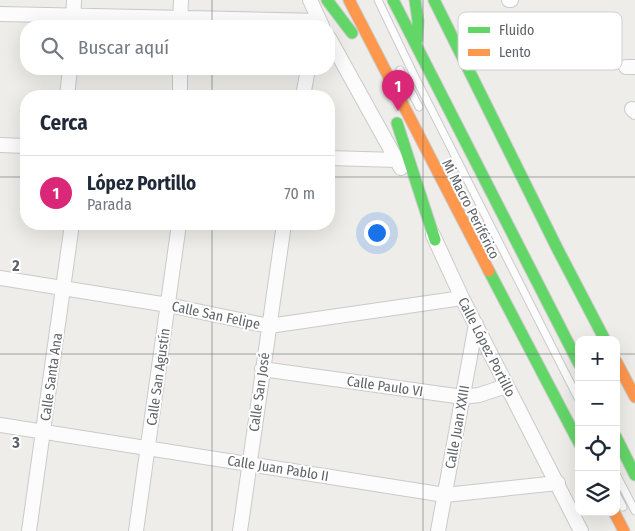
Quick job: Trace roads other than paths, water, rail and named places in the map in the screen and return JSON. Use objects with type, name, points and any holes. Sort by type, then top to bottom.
[{"type":"main road","points":[[327,0],[370,57],[381,64]]},
{"type":"main road","points":[[349,0],[575,435]]},
{"type":"main road","points":[[393,0],[575,356]]},
{"type":"main road","points":[[415,0],[418,21],[416,46]]},
{"type":"main road","points":[[434,0],[458,48]]},
{"type":"main road","points":[[381,64],[382,75],[435,240]]},
{"type":"main road","points":[[469,70],[603,336]]},
{"type":"main road","points":[[620,369],[635,397]]},
{"type":"main road","points":[[620,445],[635,475]]},
{"type":"main road","points":[[616,516],[624,531]]},
{"type":"street","points":[[73,20],[74,0]]},
{"type":"street","points":[[180,0],[180,20]]},
{"type":"street","points":[[310,0],[318,20]]},
{"type":"street","points":[[0,14],[63,20]]},
{"type":"street","name":"Calle López Portillo","points":[[335,49],[397,160],[462,298],[582,531]]},
{"type":"street","points":[[68,90],[69,75]]},
{"type":"street","points":[[180,75],[180,90]]},
{"type":"street","points":[[304,90],[307,75]]},
{"type":"street","points":[[0,145],[20,146]]},
{"type":"street","points":[[335,158],[397,160]]},
{"type":"street","name":"Calle Santa Ana","points":[[29,531],[71,230]]},
{"type":"street","name":"Calle San Agustín","points":[[136,531],[178,230]]},
{"type":"street","name":"Calle San José","points":[[240,531],[283,230]]},
{"type":"street","name":"Calle San Felipe","points":[[0,278],[168,305],[269,326],[462,298]]},
{"type":"street","name":"Calle Juan XXIII","points":[[438,531],[476,324]]},
{"type":"street","name":"Calle Paulo VI","points":[[262,369],[463,397],[479,395],[506,386]]},
{"type":"street","name":"Calle Juan Pablo II","points":[[0,425],[445,495],[558,484]]},
{"type":"lane","name":"Mi Macro Periférico","points":[[378,0],[418,84],[575,392]]},
{"type":"lane","points":[[397,65],[424,116]]},
{"type":"lane","points":[[620,482],[635,510]]},
{"type":"lane","points":[[620,501],[628,516]]},
{"type":"place","name":"López Portillo","points":[[398,111]]}]
